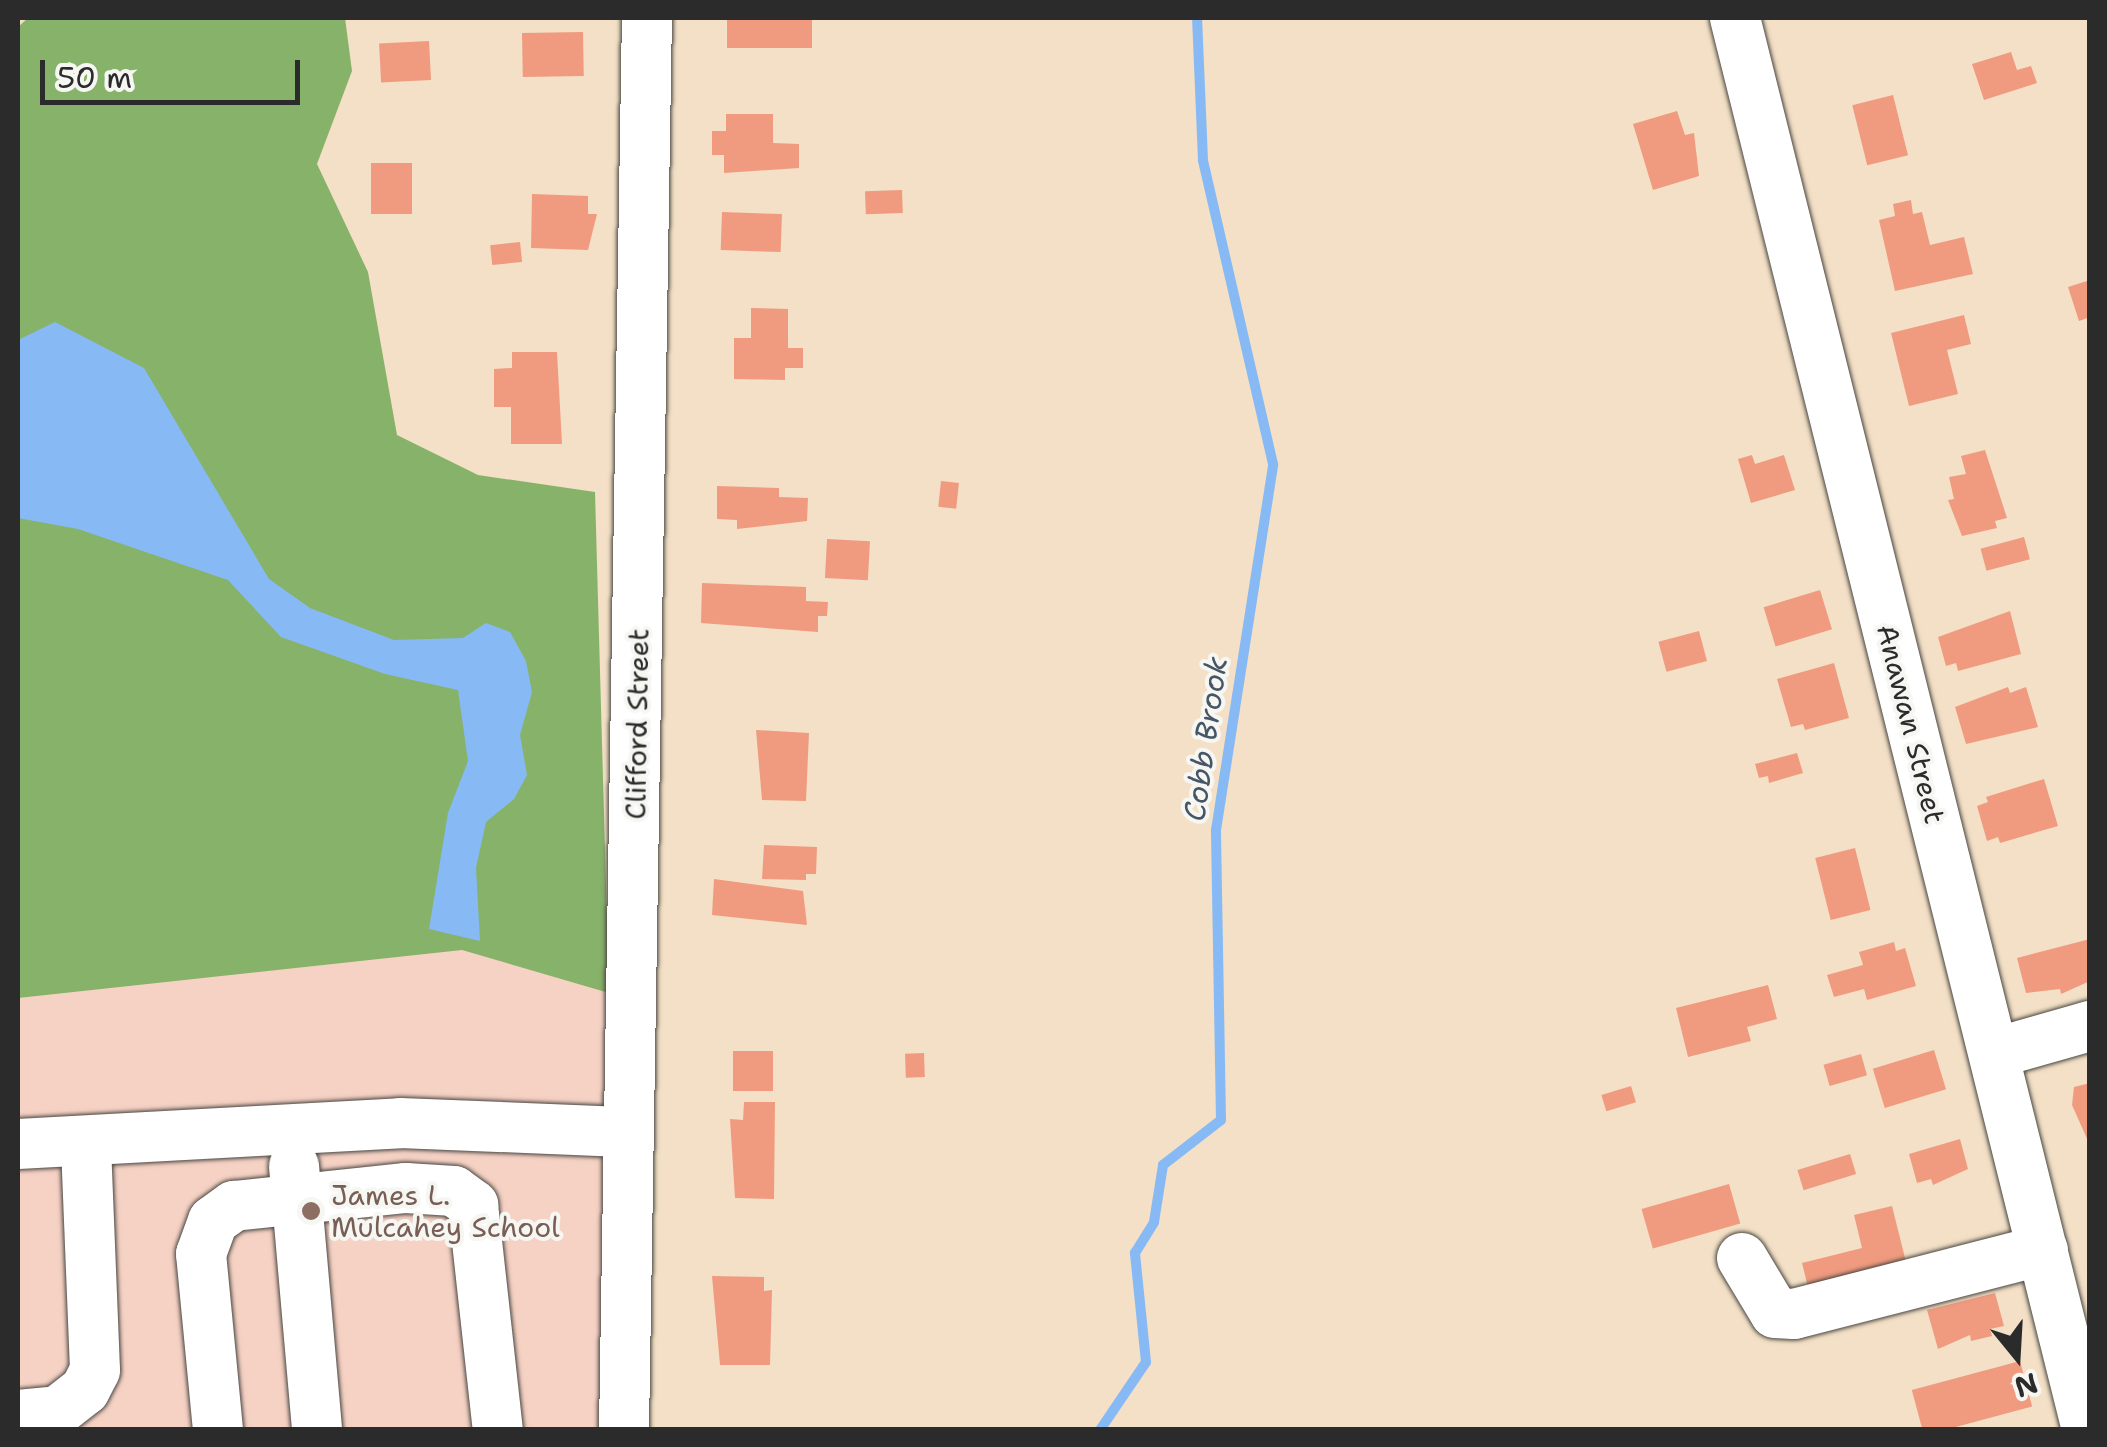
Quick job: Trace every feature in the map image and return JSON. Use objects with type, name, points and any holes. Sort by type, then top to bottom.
[{"type":"street","name":"Clifford Street","points":[[624,1430],[647,18]]},
{"type":"street","name":"Anawan Street","points":[[1735,18],[2087,1430]]},
{"type":"street","points":[[1995,1053],[2090,1026]]},
{"type":"street","points":[[18,1144],[400,1123],[629,1132]]},
{"type":"street","points":[[290,1130],[318,1430]]},
{"type":"street","points":[[18,1415],[58,1411],[85,1390],[95,1370],[86,1140]]},
{"type":"street","points":[[218,1430],[200,1254],[213,1220],[234,1206],[406,1188],[454,1191],[473,1205],[498,1430]]},
{"type":"street","points":[[1742,1258],[1774,1312],[1794,1314],[2043,1250]]},
{"type":"shaded area","name":"James L. Mulcahey School","points":[[373,924],[609,993],[599,1429],[18,1429],[18,987]]},
{"type":"green space","points":[[28,18],[345,18],[352,71],[317,164],[368,272],[397,435],[478,475],[595,492],[609,993],[462,950],[18,998],[18,27]]},
{"type":"water","points":[[55,322],[144,368],[269,579],[310,608],[394,640],[463,638],[486,623],[510,632],[526,661],[532,692],[520,735],[527,775],[514,799],[486,822],[476,868],[480,941],[429,929],[448,813],[468,761],[458,690],[385,674],[281,637],[228,580],[78,529],[18,518],[18,340]]},
{"type":"building","points":[[727,18],[812,18],[812,48],[727,48]]},
{"type":"building","points":[[583,32],[584,76],[523,77],[522,33]]},
{"type":"building","points":[[429,41],[431,80],[381,83],[379,44]]},
{"type":"building","points":[[2011,52],[2017,70],[2031,66],[2037,83],[1984,100],[1972,64]]},
{"type":"building","points":[[1893,95],[1908,155],[1867,165],[1852,105]]},
{"type":"building","points":[[1677,111],[1685,135],[1694,133],[1699,176],[1653,190],[1633,124]]},
{"type":"building","points":[[726,114],[773,114],[773,143],[799,144],[799,168],[724,173],[724,155],[712,155],[712,131],[726,131]]},
{"type":"building","points":[[371,163],[412,163],[412,214],[371,214]]},
{"type":"building","points":[[902,190],[903,213],[866,214],[865,191]]},
{"type":"building","points":[[532,194],[588,196],[588,214],[597,214],[588,250],[531,248]]},
{"type":"building","points":[[1911,200],[1913,214],[1922,212],[1930,245],[1964,237],[1973,274],[1895,291],[1879,220],[1895,216],[1893,204]]},
{"type":"building","points":[[722,212],[782,214],[781,252],[721,250]]},
{"type":"building","points":[[520,242],[522,262],[492,265],[490,245]]},
{"type":"building","points":[[2090,280],[2090,317],[2079,321],[2068,287]]},
{"type":"building","points":[[751,308],[788,309],[788,348],[803,348],[803,368],[785,368],[785,380],[734,379],[734,338],[751,338]]},
{"type":"building","points":[[1964,315],[1971,344],[1947,350],[1958,394],[1909,406],[1891,333]]},
{"type":"building","points":[[512,352],[557,352],[562,444],[511,444],[511,407],[494,407],[494,369],[512,368]]},
{"type":"building","points":[[1985,450],[2007,518],[1995,521],[1997,528],[1962,536],[1948,500],[1954,499],[1949,477],[1966,474],[1961,456]]},
{"type":"building","points":[[1752,455],[1755,464],[1784,455],[1795,490],[1751,503],[1738,459]]},
{"type":"building","points":[[941,481],[959,483],[956,509],[938,507]]},
{"type":"building","points":[[717,486],[779,488],[779,497],[808,498],[807,521],[737,529],[737,520],[717,519]]},
{"type":"building","points":[[2024,537],[2030,559],[1986,571],[1981,549]]},
{"type":"building","points":[[827,539],[870,541],[868,580],[825,578]]},
{"type":"building","points":[[702,583],[806,587],[806,601],[828,602],[827,616],[818,616],[818,632],[701,623]]},
{"type":"building","points":[[1820,590],[1832,629],[1776,646],[1764,607]]},
{"type":"building","points":[[2010,611],[2021,654],[1958,671],[1956,663],[1946,666],[1938,637]]},
{"type":"building","points":[[1699,631],[1707,661],[1666,672],[1658,642]]},
{"type":"building","points":[[1834,663],[1849,718],[1805,730],[1803,724],[1791,727],[1777,679]]},
{"type":"building","points":[[2008,687],[2010,693],[2026,687],[2038,727],[1966,744],[1955,707]]},
{"type":"building","points":[[756,730],[809,733],[806,801],[762,800]]},
{"type":"building","points":[[1797,753],[1803,773],[1769,783],[1768,776],[1759,778],[1755,764]]},
{"type":"building","points":[[2044,779],[2058,826],[2000,843],[1998,837],[1987,841],[1977,806],[1988,802],[1986,797]]},
{"type":"building","points":[[764,845],[817,847],[816,874],[806,874],[806,880],[762,879]]},
{"type":"building","points":[[1855,848],[1870,910],[1831,920],[1815,858]]},
{"type":"building","points":[[714,879],[803,891],[807,925],[712,915]]},
{"type":"building","points":[[2090,939],[2090,981],[2061,994],[2060,989],[2026,993],[2017,958]]},
{"type":"building","points":[[1894,942],[1896,951],[1905,948],[1916,986],[1867,1000],[1864,989],[1834,997],[1827,975],[1863,965],[1859,952]]},
{"type":"building","points":[[1768,985],[1777,1019],[1747,1027],[1751,1041],[1688,1057],[1676,1008]]},
{"type":"building","points":[[1934,1050],[1946,1089],[1885,1108],[1873,1069]]},
{"type":"building","points":[[733,1051],[773,1051],[773,1091],[733,1091]]},
{"type":"building","points":[[924,1053],[925,1077],[906,1078],[905,1054]]},
{"type":"building","points":[[1861,1054],[1867,1075],[1830,1086],[1824,1065]]},
{"type":"building","points":[[2090,1083],[2088,1141],[2072,1105],[2074,1087]]},
{"type":"building","points":[[1631,1086],[1636,1102],[1606,1111],[1601,1095]]},
{"type":"building","points":[[744,1102],[775,1102],[774,1199],[735,1198],[730,1119],[743,1120]]},
{"type":"building","points":[[1960,1139],[1968,1169],[1933,1185],[1931,1179],[1917,1183],[1909,1154]]},
{"type":"building","points":[[1850,1154],[1856,1174],[1804,1190],[1797,1170]]},
{"type":"building","points":[[1729,1184],[1740,1223],[1653,1248],[1642,1209]]},
{"type":"building","points":[[1892,1206],[1910,1278],[1812,1303],[1802,1263],[1862,1248],[1854,1215]]},
{"type":"building","points":[[712,1276],[764,1277],[764,1291],[772,1290],[770,1365],[720,1365]]},
{"type":"building","points":[[1995,1293],[2004,1326],[1990,1329],[1992,1336],[1971,1341],[1970,1335],[1938,1349],[1927,1310]]},
{"type":"building","points":[[2020,1361],[2032,1406],[1944,1430],[1923,1430],[1912,1390]]},
{"type":"waterway","name":"Cobb Brook","points":[[1100,1430],[1146,1362],[1135,1253],[1154,1222],[1163,1165],[1221,1120],[1216,830],[1273,464],[1203,160],[1197,18]]},
{"type":"place","name":"James L. Mulcahey School","points":[[311,1211]]}]
